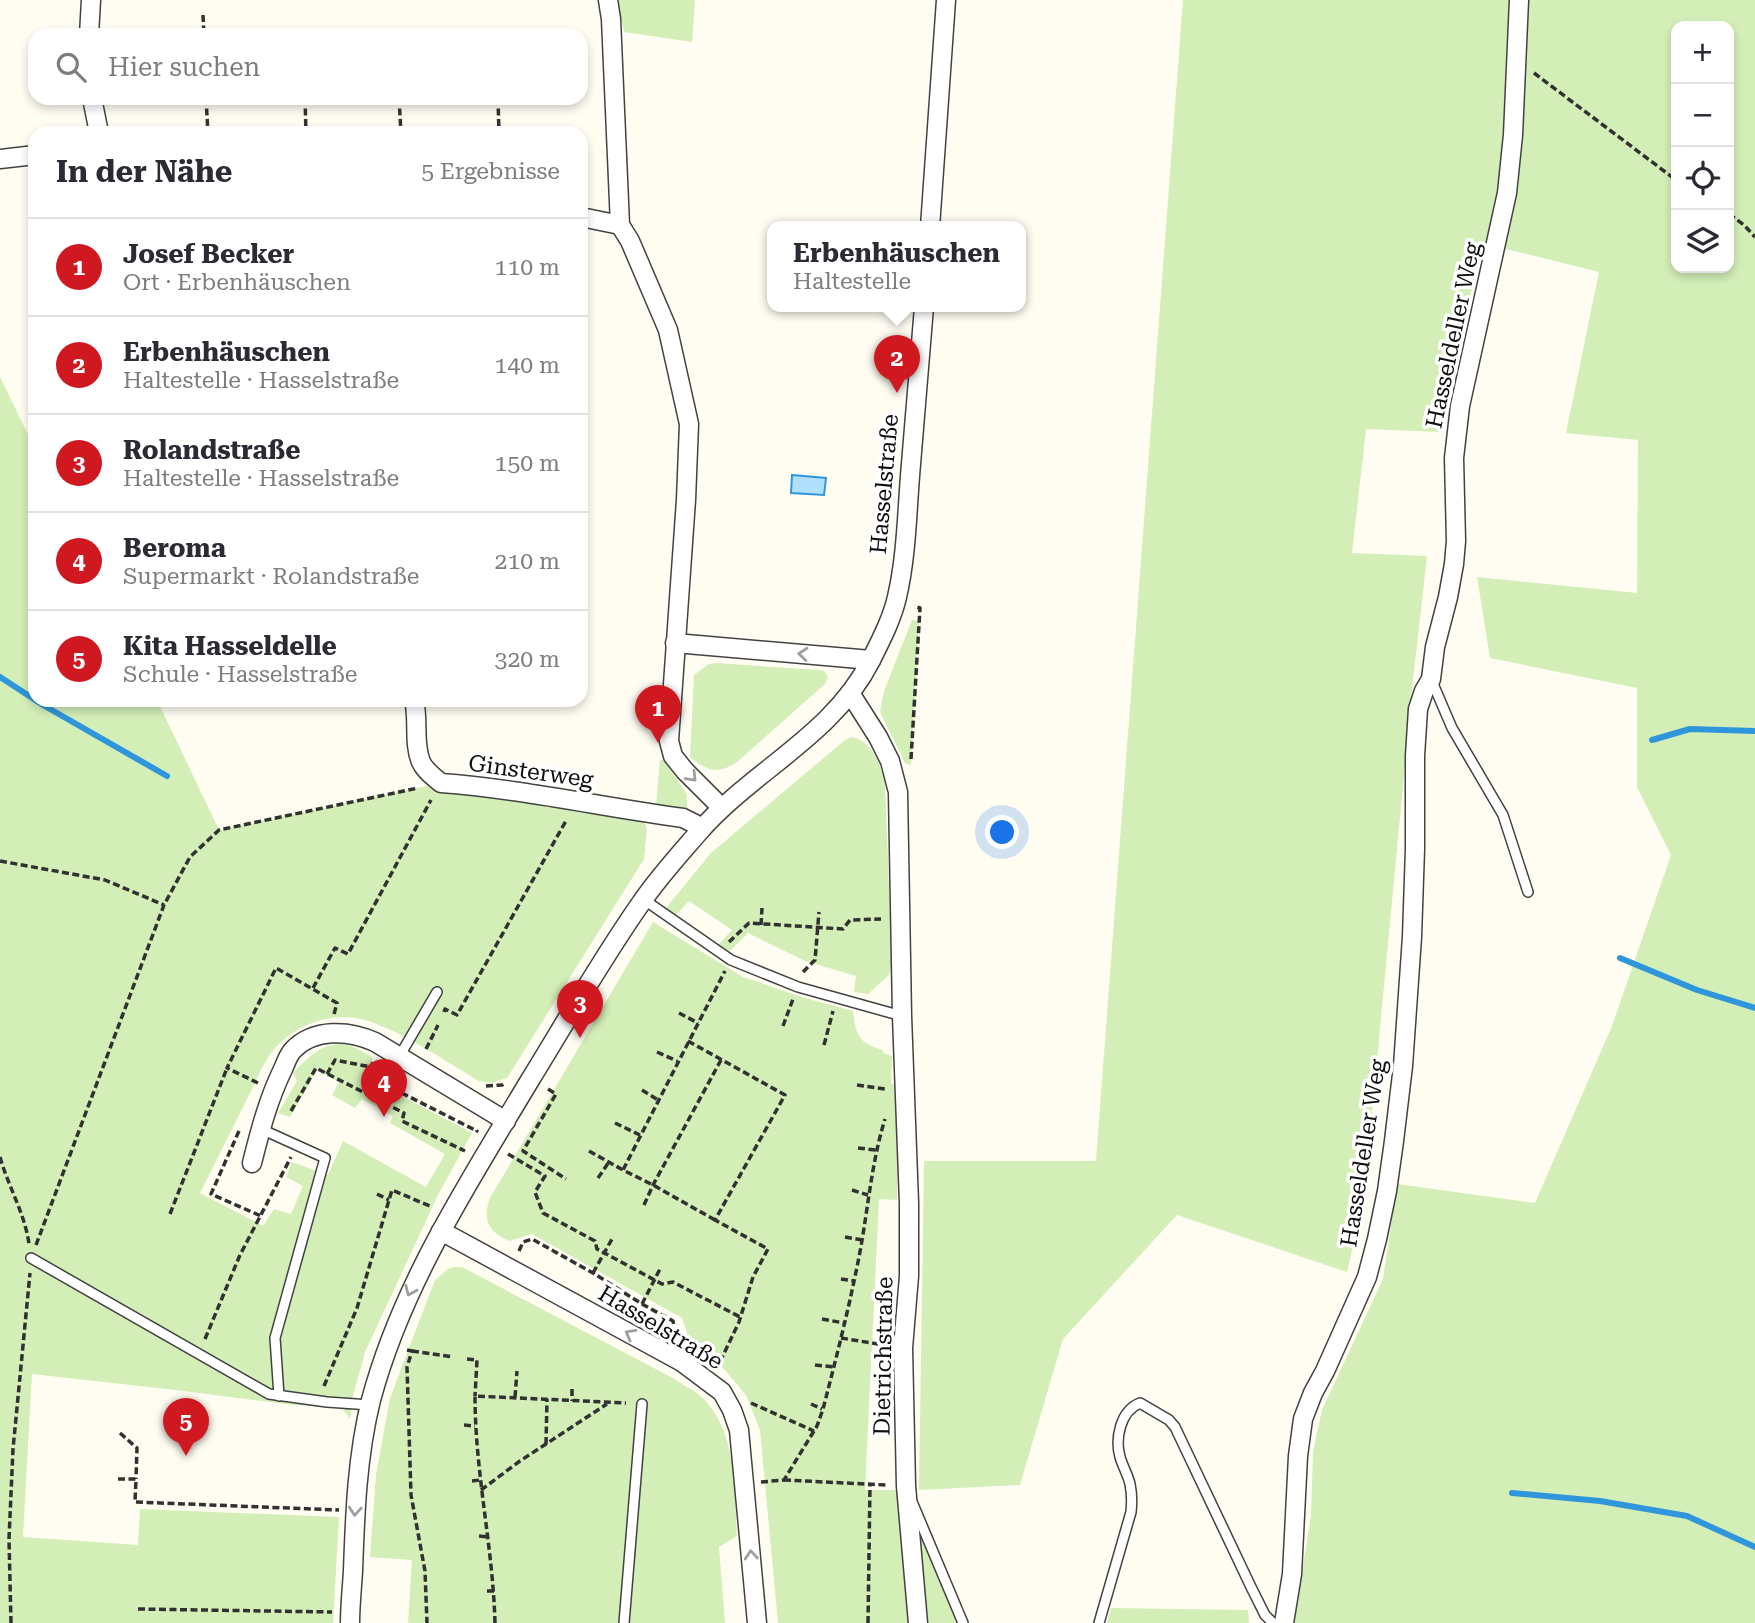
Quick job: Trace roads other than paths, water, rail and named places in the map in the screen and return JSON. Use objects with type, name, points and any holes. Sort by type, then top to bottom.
[{"type":"street","points":[[90,28],[92,0]]},
{"type":"street","points":[[608,0],[620,225],[630,241],[668,330],[689,424],[669,741],[673,756],[722,808]]},
{"type":"street","points":[[930,221],[946,0]]},
{"type":"street","name":"Hasseldeller Weg","points":[[1284,1623],[1292,1574],[1298,1456],[1303,1419],[1367,1277],[1387,1191],[1403,1066],[1412,937],[1418,709],[1431,679],[1435,647],[1454,564],[1454,458],[1460,406],[1507,193],[1513,135],[1519,0]]},
{"type":"street","points":[[93,105],[98,126]]},
{"type":"street","points":[[0,159],[28,156]]},
{"type":"street","points":[[588,218],[620,225]]},
{"type":"street","name":"Hasselstraße","points":[[350,1618],[355,1510],[370,1405],[388,1346],[412,1286],[446,1223],[594,973],[643,900],[701,829],[722,808],[816,729],[850,693],[863,676],[891,617],[897,597],[903,551],[924,312]]},
{"type":"street","points":[[675,643],[871,660]]},
{"type":"street","name":"Dietrichstraße","points":[[850,693],[890,761],[898,792],[902,1016],[900,1090],[909,1203],[909,1276],[904,1348],[906,1486],[918,1623]]},
{"type":"street","name":"Ginsterweg","points":[[416,707],[421,763],[441,783],[495,788],[683,818],[701,829]]},
{"type":"street","points":[[252,1163],[273,1089],[291,1052],[303,1041],[333,1033],[363,1037],[506,1121]]},
{"type":"street","name":"Hasselstraße","points":[[446,1223],[510,1268],[682,1363],[722,1392],[739,1430],[757,1623]]},
{"type":"lane","points":[[1431,679],[1452,729],[1503,815],[1528,892]]},
{"type":"lane","points":[[643,900],[731,960],[794,986],[902,1016]]},
{"type":"lane","points":[[399,1057],[437,992]]},
{"type":"lane","points":[[261,1129],[325,1158],[275,1338],[279,1396]]},
{"type":"lane","points":[[32,1258],[269,1394],[370,1405]]},
{"type":"lane","points":[[624,1623],[642,1404]]},
{"type":"lane","points":[[1099,1623],[1131,1512],[1130,1483],[1118,1449],[1118,1436],[1127,1412],[1132,1406],[1140,1404],[1169,1420],[1175,1427],[1251,1587],[1265,1615],[1273,1623]]},
{"type":"lane","points":[[906,1486],[963,1623]]},
{"type":"water","points":[[792,475],[826,478],[824,495],[791,493]]},
{"type":"waterway","points":[[0,677],[28,695]]},
{"type":"waterway","points":[[46,707],[167,776]]},
{"type":"waterway","points":[[1652,740],[1690,729],[1755,731]]},
{"type":"waterway","points":[[1620,958],[1697,990],[1755,1008]]},
{"type":"waterway","points":[[1512,1493],[1600,1501],[1687,1516],[1755,1547]]},
{"type":"place","name":"Erbenhäuschen","points":[[897,393]]},
{"type":"place","name":"Josef Becker","points":[[658,743]]},
{"type":"place","name":"Rolandstraße","points":[[580,1038]]},
{"type":"place","name":"Beroma","points":[[384,1117]]},
{"type":"place","name":"Kita Hasseldelle","points":[[186,1456]]}]
